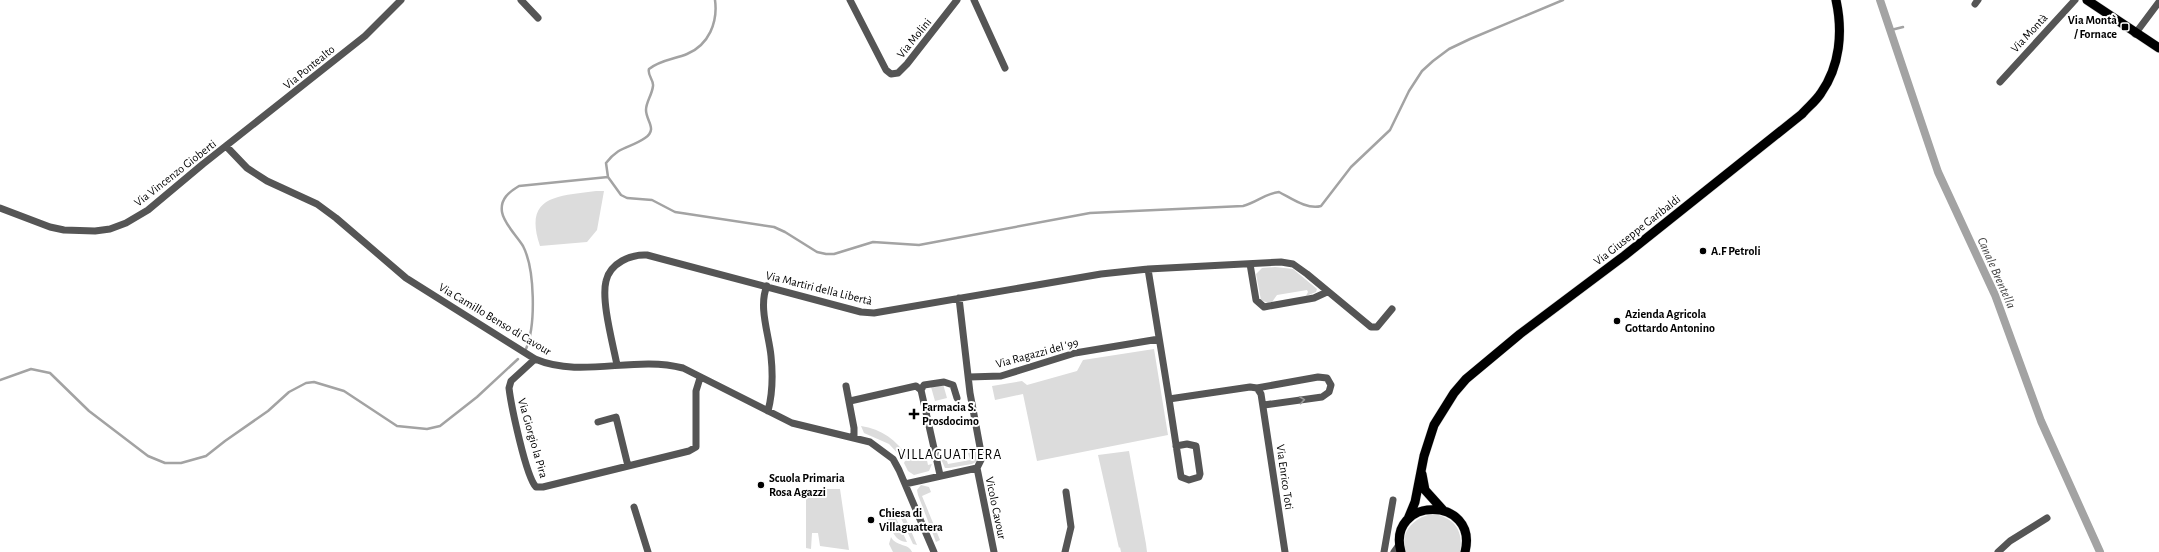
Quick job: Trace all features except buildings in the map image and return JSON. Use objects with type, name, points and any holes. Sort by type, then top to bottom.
[{"type":"main road","name":"Via Giuseppe Garibaldi","points":[[1398,550],[1401,532],[1415,502],[1421,467],[1434,425],[1445,407],[1466,379],[1520,334],[1624,256],[1802,114],[1820,94],[1830,77],[1838,51],[1840,26],[1836,0]]},
{"type":"main road","points":[[2087,0],[2159,48]]},
{"type":"main road","name":"Via Giuseppe Garibaldi","points":[[1421,467],[1425,490],[1442,510],[1458,520],[1466,537]]},
{"type":"main road","points":[[1408,519],[1424,510],[1442,510]]},
{"type":"main road","points":[[1465,552],[1466,537]]},
{"type":"street","name":"Via Pontealto","points":[[226,146],[365,36],[401,0]]},
{"type":"street","points":[[521,0],[538,18]]},
{"type":"street","name":"Via Molini","points":[[850,0],[886,70],[891,74],[898,73],[907,64],[958,0]]},
{"type":"street","points":[[974,0],[1005,68]]},
{"type":"street","name":"Via Montà","points":[[2000,82],[2075,0]]},
{"type":"street","points":[[2136,34],[2159,2]]},
{"type":"street","name":"Via Vincenzo Gioberti","points":[[0,208],[50,227],[79,231],[110,229],[126,223],[148,210],[226,146]]},
{"type":"street","name":"Via Camillo Benso di Cavour","points":[[226,146],[247,168],[267,181],[317,204],[336,218],[406,278],[535,359],[549,365],[572,367],[648,362],[668,364],[683,368],[700,378],[792,423],[870,442],[893,459],[906,484],[934,552]]},
{"type":"street","name":"Via Martiri della Libertà","points":[[617,364],[607,313],[606,281],[610,272],[621,261],[637,255],[647,255],[861,312],[874,313],[1094,275],[1148,269],[1281,262],[1292,264],[1307,274],[1371,327],[1378,327],[1392,309]]},
{"type":"street","points":[[1250,264],[1256,300],[1264,307],[1314,298],[1327,292]]},
{"type":"street","points":[[1148,269],[1169,399],[1176,446],[1181,477],[1189,480],[1199,477],[1200,474],[1196,446],[1187,444],[1176,446]]},
{"type":"street","points":[[767,286],[763,298],[771,357],[773,392],[768,411]]},
{"type":"street","points":[[906,484],[940,475],[977,468],[982,458],[969,377],[959,298]]},
{"type":"street","name":"Via Ragazzi del '99","points":[[969,377],[1001,376],[1075,353],[1159,339]]},
{"type":"street","name":"Via Giorgio la Pira","points":[[535,359],[511,381],[509,388],[532,483],[536,487],[543,487],[689,451],[696,447],[696,391],[700,378]]},
{"type":"street","points":[[1169,399],[1250,387],[1257,388],[1318,377],[1327,378],[1331,385],[1329,392],[1322,397],[1264,406]]},
{"type":"street","points":[[921,390],[924,386],[944,382],[953,385],[957,398]]},
{"type":"street","points":[[846,386],[850,401],[854,438]]},
{"type":"street","points":[[850,401],[916,386],[921,390],[940,475]]},
{"type":"street","name":"Via Enrico Toti","points":[[1257,388],[1264,406],[1285,552]]},
{"type":"street","points":[[598,422],[616,417],[628,466]]},
{"type":"street","name":"Vicolo Cavour","points":[[977,468],[994,552]]},
{"type":"street","points":[[1065,552],[1071,527],[1066,492]]},
{"type":"street","points":[[1384,552],[1393,500]]},
{"type":"street","points":[[634,507],[648,552]]},
{"type":"street","points":[[1998,552],[2010,541],[2047,518]]},
{"type":"street","points":[[1466,537],[1470,552]]},
{"type":"shaded area","points":[[604,191],[597,230],[587,242],[540,246],[536,229],[536,217],[540,208],[547,202],[557,197]]},
{"type":"shaded area","points":[[1275,267],[1293,269],[1317,289],[1316,292],[1306,296],[1308,292],[1307,290],[1277,295],[1272,302],[1268,303],[1261,300],[1256,274],[1262,268]]},
{"type":"shaded area","points":[[1154,349],[1168,435],[1037,461],[1023,394],[995,400],[992,386],[1022,381],[1027,385],[1077,371],[1083,360]]},
{"type":"shaded area","points":[[943,384],[947,398],[935,401],[931,387]]},
{"type":"shaded area","points":[[861,426],[869,427],[888,436],[899,445],[908,457],[902,458],[889,444],[864,433]]},
{"type":"shaded area","points":[[1129,451],[1147,552],[1121,552],[1098,455]]},
{"type":"shaded area","points":[[976,452],[978,457],[976,462],[972,464],[945,468],[941,459],[946,458],[948,464],[970,460],[968,453]]},
{"type":"shaded area","points":[[926,456],[928,465],[932,464],[929,471],[914,475],[908,471],[904,463],[905,461]]},
{"type":"shaded area","points":[[921,485],[929,487],[931,492],[922,496],[940,540],[936,542],[918,495],[917,490]]},
{"type":"shaded area","points":[[806,489],[840,489],[849,550],[820,546],[818,533],[812,533],[811,549],[806,548]]},
{"type":"shaded area","points":[[903,512],[917,545],[913,544],[899,514]]},
{"type":"shaded area","points":[[1433,514],[1447,518],[1456,526],[1459,532],[1461,544],[1460,552],[1406,552],[1404,545],[1406,532],[1414,522],[1420,518]]},
{"type":"shaded area","points":[[895,516],[907,542],[899,540],[892,531],[888,519]]},
{"type":"shaded area","points":[[891,537],[896,542],[908,547],[912,552],[893,552],[889,544]]},
{"type":"waterway","points":[[608,177],[606,163],[611,157],[620,150],[645,138],[651,131],[646,114],[647,104],[653,86],[649,69],[663,62],[687,54],[701,45],[706,39],[713,24],[716,8],[715,0]]},
{"type":"waterway","points":[[526,349],[533,312],[530,268],[523,246],[505,221],[502,212],[502,203],[506,196],[519,186],[608,177],[621,195],[627,198],[652,200],[675,212],[774,227],[785,232],[817,252],[826,254],[834,254],[873,242],[919,245],[1090,213],[1243,206],[1270,194],[1279,192],[1305,205],[1316,207],[1321,206],[1351,167],[1390,130],[1409,91],[1422,71],[1433,61],[1449,49],[1470,39],[1563,0]]},
{"type":"waterway","name":"Canale Brentella","points":[[1880,0],[1938,172],[1995,295],[2041,421],[2100,552]]},
{"type":"waterway","points":[[1891,30],[1903,27]]},
{"type":"waterway","points":[[0,380],[31,369],[50,373],[89,411],[148,456],[165,463],[181,463],[206,456],[268,411],[289,392],[306,383],[314,382],[344,391],[397,426],[427,429],[440,426],[477,397],[518,359]]},
{"type":"place","name":"Via Montà / Fornace","points":[[2125,27]]},
{"type":"place","name":"A.F Petroli","points":[[1703,251]]},
{"type":"place","name":"Azienda Agricola Gottardo Antonino","points":[[1617,321]]},
{"type":"place","name":"Farmacia S. Prosdocimo","points":[[914,414]]},
{"type":"place","name":"Scuola Primaria Rosa Agazzi","points":[[761,485]]},
{"type":"place","name":"Chiesa di Villaguattera","points":[[871,520]]},
{"type":"district","name":"VILLAGUATTERA","points":[[950,455]]}]
